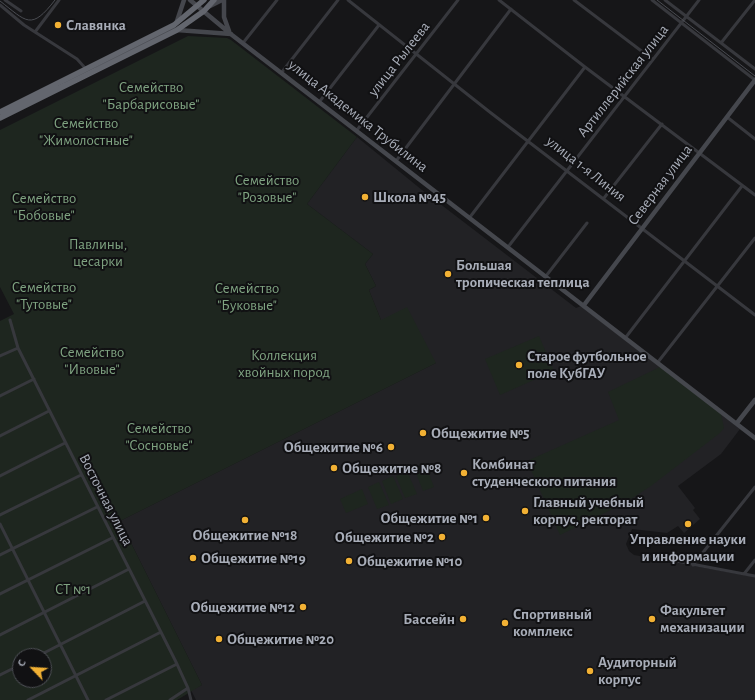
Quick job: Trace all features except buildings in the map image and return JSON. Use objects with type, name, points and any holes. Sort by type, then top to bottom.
[{"type":"highway","points":[[0,112],[86,69],[176,28],[204,0]]},
{"type":"highway","points":[[0,118],[176,28],[206,9],[214,0]]},
{"type":"main road","points":[[184,0],[176,28],[231,34],[224,17],[223,0],[206,9]]},
{"type":"main road","name":"улица Академика Трубилина","points":[[190,0],[197,6],[206,9],[231,34],[738,423],[755,438]]},
{"type":"main road","name":"Северная улица","points":[[584,305],[755,80]]},
{"type":"main road","points":[[738,423],[755,400]]},
{"type":"street","points":[[5,0],[21,11]]},
{"type":"street","points":[[35,32],[59,0]]},
{"type":"street","points":[[243,43],[277,0]]},
{"type":"street","points":[[282,72],[338,0]]},
{"type":"street","name":"улица 1-я Линия","points":[[348,0],[453,83],[755,315]]},
{"type":"street","name":"улица Рылеева","points":[[357,130],[458,0]]},
{"type":"street","points":[[499,0],[755,195]]},
{"type":"street","points":[[574,0],[652,59]]},
{"type":"street","points":[[652,0],[755,80]]},
{"type":"street","points":[[665,0],[755,69]]},
{"type":"street","name":"Артиллерийская улица","points":[[508,247],[699,0]]},
{"type":"street","points":[[721,43],[755,0]]},
{"type":"street","points":[[0,5],[35,32],[77,59],[86,69]]},
{"type":"street","points":[[396,161],[453,83],[511,9]]},
{"type":"street","points":[[320,102],[379,25]]},
{"type":"street","points":[[530,141],[585,67]]},
{"type":"street","points":[[726,117],[755,139]]},
{"type":"street","points":[[604,198],[662,124]]},
{"type":"street","name":"улица 1-я Линия","points":[[470,217],[530,141]]},
{"type":"street","points":[[626,337],[742,186]]},
{"type":"street","points":[[546,276],[587,223]]},
{"type":"street","points":[[658,362],[755,238]]},
{"type":"street","name":"Восточная улица","points":[[10,320],[18,348],[112,538],[177,664],[188,688],[191,700]]},
{"type":"street","points":[[0,356],[18,348]]},
{"type":"street","points":[[0,396],[34,379]]},
{"type":"street","points":[[0,436],[49,411]]},
{"type":"street","points":[[0,476],[65,443]]},
{"type":"street","points":[[0,515],[81,475]]},
{"type":"street","points":[[693,564],[755,487]]},
{"type":"street","points":[[0,555],[97,507]]},
{"type":"street","points":[[0,524],[88,700]]},
{"type":"street","points":[[0,594],[112,538]]},
{"type":"street","points":[[644,555],[755,576]]},
{"type":"street","points":[[744,574],[755,560]]},
{"type":"street","points":[[0,635],[128,569]]},
{"type":"street","points":[[52,649],[144,601]]},
{"type":"street","points":[[28,700],[161,632]]},
{"type":"street","points":[[106,700],[177,664]]},
{"type":"street","points":[[0,675],[12,669]]},
{"type":"street","points":[[170,700],[188,688]]},
{"type":"shaded area","points":[[357,137],[422,190],[576,308],[581,306],[740,429],[721,454],[678,486],[695,508],[693,510],[700,519],[684,533],[678,526],[667,533],[632,529],[626,544],[629,551],[634,555],[755,577],[755,700],[196,700],[191,690],[202,685],[120,521],[436,363],[381,320],[369,290],[376,286],[365,264],[373,254],[307,204]]},
{"type":"green space","points":[[188,36],[227,38],[231,40],[357,137],[307,204],[373,254],[365,264],[376,286],[369,290],[381,320],[407,307],[436,363],[120,521],[202,685],[177,700],[0,700],[0,321],[14,314],[0,287],[0,130]]},
{"type":"green space","name":"Старое футбольное поле КубГАУ","points":[[539,336],[554,371],[500,395],[485,359]]},
{"type":"green space","points":[[660,367],[721,414],[724,428],[720,433],[651,486],[623,504],[560,535],[527,461],[619,420],[608,392]]},
{"type":"green space","points":[[425,464],[434,487],[423,491],[414,468]]},
{"type":"green space","points":[[407,471],[417,494],[405,498],[396,476]]},
{"type":"green space","points":[[393,476],[403,499],[391,504],[382,481]]},
{"type":"green space","points":[[379,482],[389,505],[377,509],[368,487]]},
{"type":"green space","points":[[362,489],[368,504],[346,513],[340,499]]},
{"type":"tram line","points":[[0,1],[23,18],[29,20],[40,16],[55,0]]},
{"type":"tram line","points":[[657,0],[755,76]]},
{"type":"place","name":"Славянка","points":[[58,25]]},
{"type":"place","name":"Школа №45","points":[[365,197]]},
{"type":"place","name":"Большая тропическая теплица","points":[[448,274]]},
{"type":"place","name":"Старое футбольное поле КубГАУ","points":[[519,365]]},
{"type":"place","name":"Общежитие №5","points":[[423,433]]},
{"type":"place","name":"Общежитие №6","points":[[391,447]]},
{"type":"place","name":"Общежитие №8","points":[[334,468]]},
{"type":"place","name":"Комбинат студенческого питания","points":[[464,473]]},
{"type":"place","name":"Главный учебный корпус, ректорат","points":[[525,511]]},
{"type":"place","name":"Общежитие №1","points":[[486,518]]},
{"type":"place","name":"Общежитие №18","points":[[245,520]]},
{"type":"place","name":"Управление науки и информации","points":[[688,524]]},
{"type":"place","name":"Общежитие №2","points":[[442,537]]},
{"type":"place","name":"Общежитие №19","points":[[193,558]]},
{"type":"place","name":"Общежитие №10","points":[[349,561]]},
{"type":"place","name":"Общежитие №12","points":[[303,607]]},
{"type":"place","name":"Бассейн","points":[[463,619]]},
{"type":"place","name":"Факультет механизации","points":[[652,619]]},
{"type":"place","name":"Спортивный комплекс","points":[[505,623]]},
{"type":"place","name":"Общежитие №20","points":[[219,639]]},
{"type":"place","name":"Аудиторный корпус","points":[[590,671]]},
{"type":"park label","name":"Семейство \"Барбарисовые\"","points":[[151,96]]},
{"type":"park label","name":"Семейство \"Жимолостные\"","points":[[86,132]]},
{"type":"park label","name":"Семейство \"Розовые\"","points":[[267,188]]},
{"type":"park label","name":"Семейство \"Бобовые\"","points":[[44,206]]},
{"type":"park label","name":"Павлины, цесарки","points":[[98,252]]},
{"type":"park label","name":"Семейство \"Тутовые\"","points":[[44,296]]},
{"type":"park label","name":"Семейство \"Буковые\"","points":[[247,296]]},
{"type":"park label","name":"Семейство \"Ивовые\"","points":[[92,360]]},
{"type":"park label","name":"Коллекция хвойных пород","points":[[284,364]]},
{"type":"park label","name":"Семейство \"Сосновые\"","points":[[159,436]]},
{"type":"park label","name":"СТ №1","points":[[73,589]]}]
